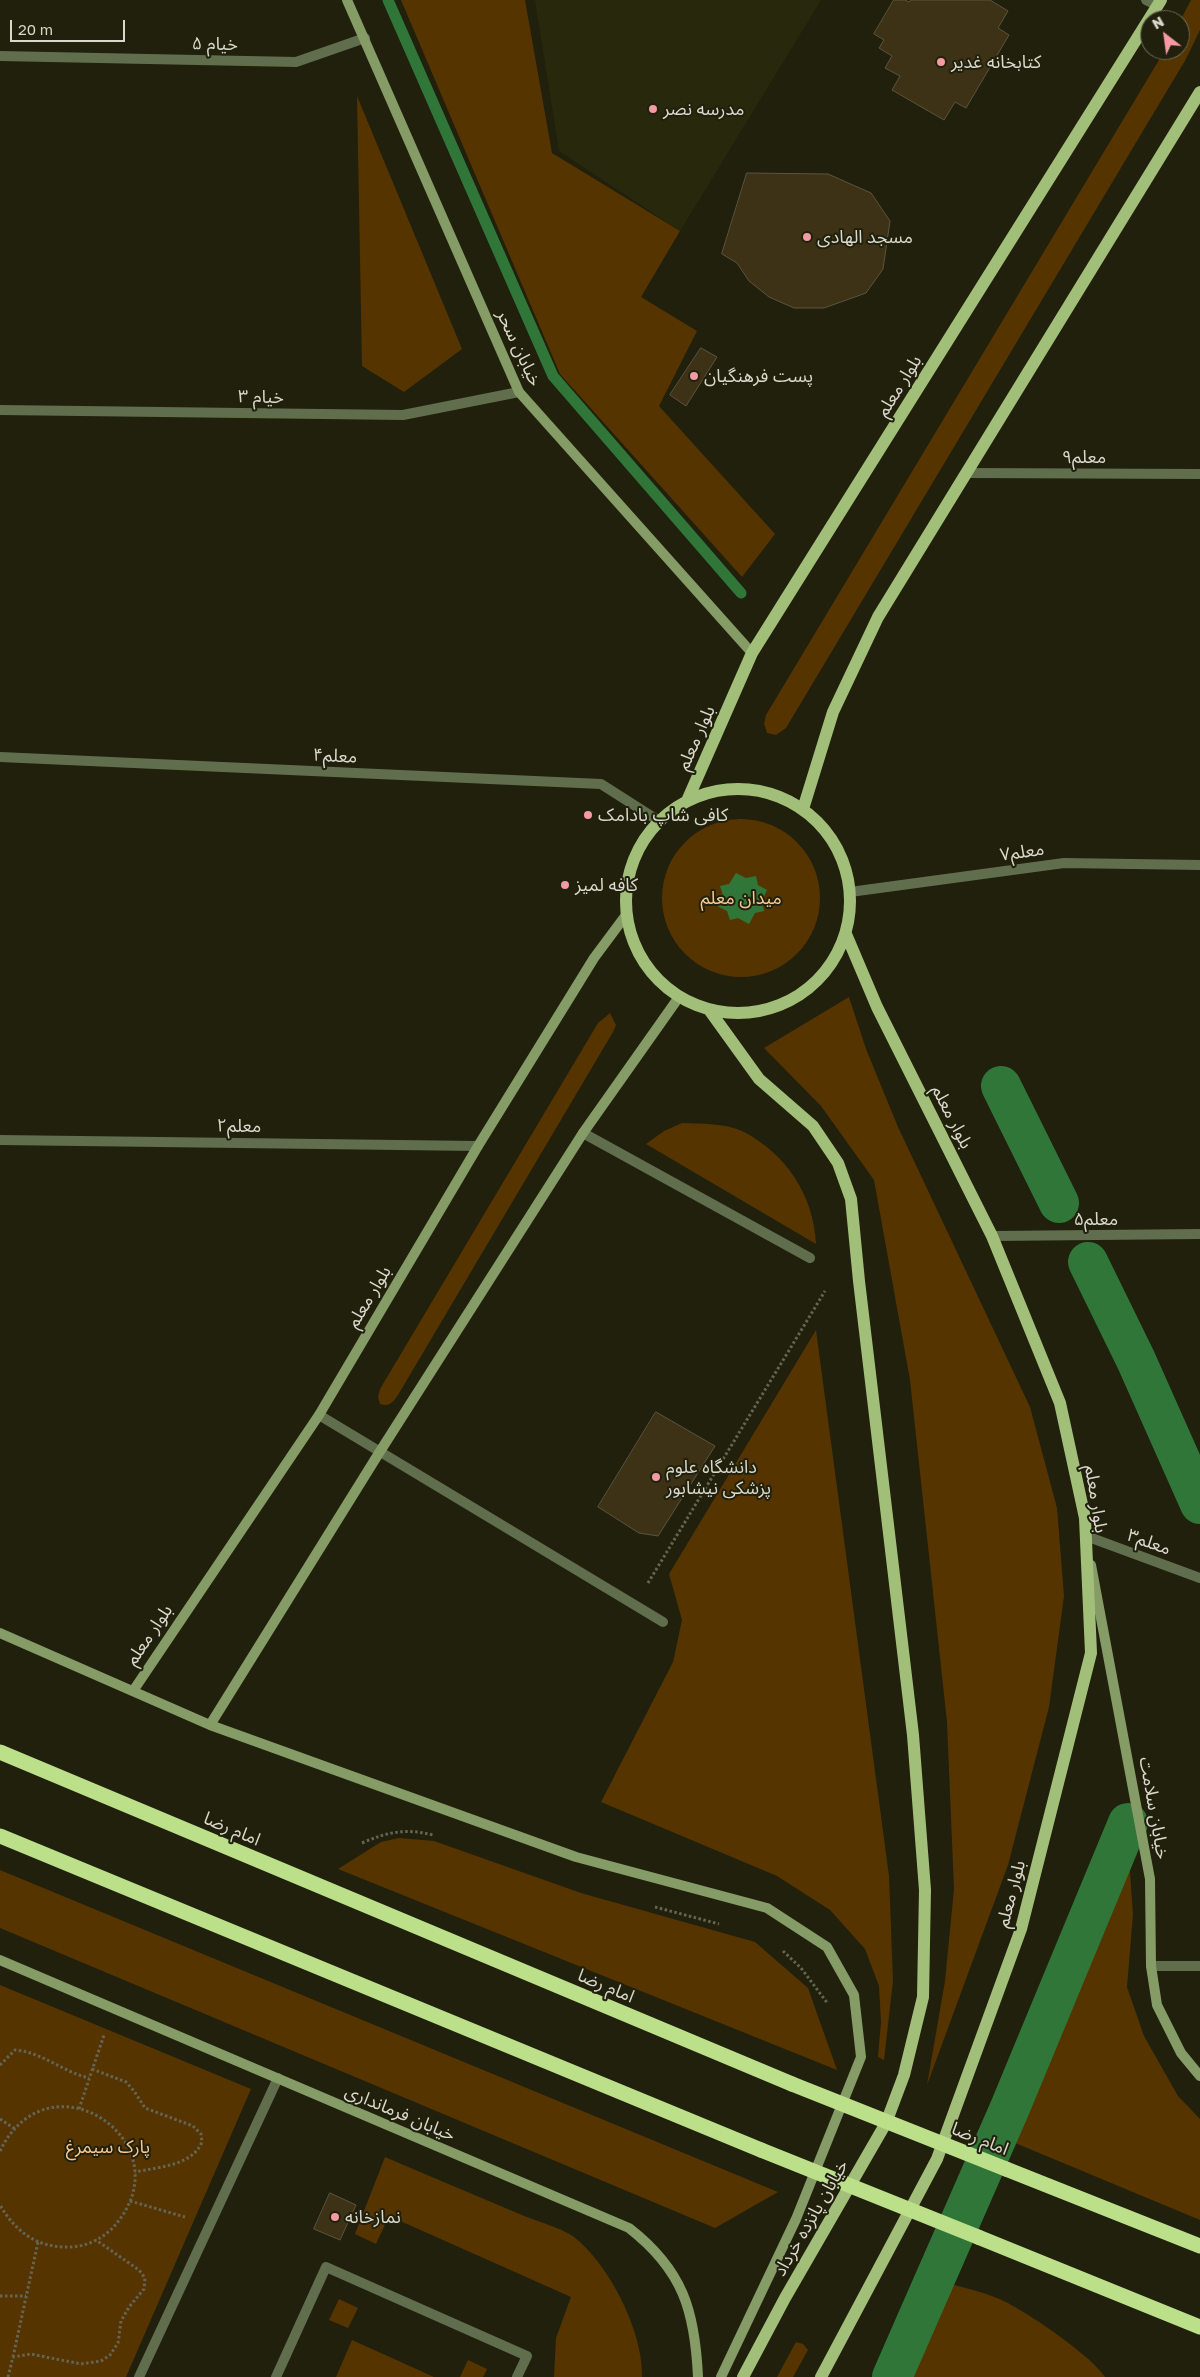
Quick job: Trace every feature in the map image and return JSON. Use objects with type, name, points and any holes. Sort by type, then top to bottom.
[{"type":"highway","name":"امام رضا","points":[[0,1752],[792,2084],[1200,2246]]},
{"type":"highway","points":[[0,1836],[761,2150],[1200,2327]]},
{"type":"main road","name":"خیابان سحر","points":[[347,0],[519,392],[752,653]]},
{"type":"main road","name":"بلوار معلم","points":[[687,801],[752,653],[1160,3]]},
{"type":"main road","points":[[803,809],[833,712],[878,617],[1200,92]]},
{"type":"main road","points":[[746,789],[776,795],[803,809],[827,831],[839,852],[843,860],[850,892],[851,906],[846,934],[834,960],[816,982],[793,999],[767,1010],[739,1014],[710,1011],[679,997],[653,976],[635,947],[626,915],[627,880],[638,849],[659,821],[687,801],[716,791],[746,789]]},
{"type":"main road","name":"بلوار معلم","points":[[133,1691],[319,1415],[478,1146],[594,958],[626,915]]},
{"type":"main road","name":"بلوار معلم","points":[[821,2377],[938,2159],[1021,1929],[1091,1653],[1084,1518],[1060,1403],[992,1236],[877,1007],[846,934]]},
{"type":"main road","points":[[210,1725],[379,1453],[582,1133],[679,997]]},
{"type":"main road","name":"خیابان پانزده خرداد","points":[[710,1011],[760,1079],[813,1126],[838,1163],[851,1199],[858,1282],[913,1735],[925,1890],[923,1997],[904,2075],[886,2123],[785,2298],[743,2377]]},
{"type":"main road","name":"خیابان سلامت","points":[[1086,1536],[1150,1879],[1151,1966],[1157,2005],[1181,2053],[1200,2076]]},
{"type":"main road","points":[[0,1633],[210,1725],[576,1857],[767,1908],[827,1947],[854,1995],[861,2057],[796,2219],[721,2377]]},
{"type":"main road","name":"خیابان فرمانداری","points":[[0,1960],[629,2228],[649,2244],[667,2264],[684,2295],[692,2319],[698,2377]]},
{"type":"street","points":[[1146,0],[1160,3]]},
{"type":"street","name":"خیام ۵","points":[[0,56],[296,62],[365,38]]},
{"type":"street","name":"خیام ۳","points":[[0,410],[403,416],[519,392]]},
{"type":"street","name":"معلم۹","points":[[967,473],[1200,474]]},
{"type":"street","name":"معلم۴","points":[[0,757],[601,784],[659,821]]},
{"type":"street","name":"معلم۷","points":[[850,892],[1064,863],[1200,864]]},
{"type":"street","points":[[582,1133],[810,1258]]},
{"type":"street","name":"معلم۲","points":[[0,1140],[478,1146]]},
{"type":"street","name":"معلم۵","points":[[992,1236],[1200,1234]]},
{"type":"street","points":[[319,1415],[379,1453],[663,1622]]},
{"type":"street","name":"معلم۳","points":[[1086,1536],[1200,1578]]},
{"type":"street","points":[[1151,1966],[1200,1966]]},
{"type":"street","points":[[138,2377],[278,2078]]},
{"type":"street","points":[[276,2377],[326,2267],[527,2356],[517,2377]]},
{"type":"path","points":[[634,1604],[825,1291]]},
{"type":"path","points":[[362,1843],[383,1834],[405,1830],[435,1835]]},
{"type":"path","points":[[650,1906],[723,1925]]},
{"type":"path","points":[[780,1948],[801,1968],[830,2007]]},
{"type":"path","points":[[79,2109],[104,2035]]},
{"type":"path","points":[[0,2065],[15,2050],[29,2051],[77,2075],[89,2078]]},
{"type":"path","points":[[92,2069],[126,2082],[145,2108],[193,2126],[201,2134],[202,2142],[193,2156],[180,2162],[135,2172]]},
{"type":"path","points":[[0,2151],[8,2136],[25,2119],[48,2108],[72,2107],[96,2114],[116,2128],[129,2148],[135,2172],[130,2201],[124,2214],[110,2232],[95,2240],[68,2248],[46,2246],[26,2236],[9,2221],[0,2205]]},
{"type":"path","points":[[0,2119],[15,2129]]},
{"type":"path","points":[[130,2201],[210,2224]]},
{"type":"path","points":[[13,2357],[31,2354],[80,2364],[101,2361],[110,2355],[118,2343],[121,2321],[129,2307],[144,2290],[145,2278],[139,2270],[95,2240]]},
{"type":"path","points":[[8,2377],[38,2242]]},
{"type":"path","points":[[0,2296],[26,2296]]},
{"type":"shaded area","name":"مدرسه نصر","points":[[535,0],[821,0],[680,231],[559,151]]},
{"type":"shaded area","points":[[736,873],[746,878],[756,876],[758,885],[767,890],[762,901],[764,911],[755,913],[749,924],[738,918],[730,920],[727,911],[717,906],[723,895],[720,886],[729,884]]},
{"type":"green space","points":[[401,0],[525,0],[552,153],[680,231],[641,297],[697,331],[659,406],[775,534],[742,577],[560,374]]},
{"type":"green space","points":[[1191,0],[1200,0],[1200,30],[1190,51],[1190,10],[1186,10]]},
{"type":"green space","points":[[1159,60],[1185,60],[786,728],[776,735],[767,733],[764,724],[766,715]]},
{"type":"green space","points":[[357,96],[462,349],[404,392],[362,366]]},
{"type":"green space","name":"میدان معلم","points":[[741,819],[771,825],[797,842],[814,868],[820,898],[814,928],[797,954],[771,971],[741,977],[711,971],[685,954],[668,928],[662,898],[668,868],[685,842],[711,825]]},
{"type":"green space","points":[[849,997],[866,1049],[898,1127],[1030,1407],[1057,1508],[1064,1596],[1049,1707],[1008,1865],[927,2085],[945,1981],[954,1889],[947,1722],[910,1380],[874,1180],[821,1106],[764,1048]]},
{"type":"green space","points":[[610,1013],[616,1025],[613,1032],[398,1395],[389,1404],[380,1404],[378,1397],[380,1389],[598,1023]]},
{"type":"green space","points":[[682,1123],[713,1124],[735,1128],[758,1140],[772,1151],[795,1178],[803,1193],[810,1209],[816,1244],[646,1144],[664,1131]]},
{"type":"green space","points":[[816,1330],[889,1876],[893,1981],[884,2060],[878,2057],[881,2022],[879,1986],[865,1949],[830,1910],[777,1876],[601,1802],[673,1662],[682,1620],[669,1574]]},
{"type":"green space","points":[[399,1838],[434,1841],[581,1893],[755,1942],[808,1988],[837,2070],[338,1869],[381,1842]]},
{"type":"green space","points":[[1128,1845],[1133,1914],[1127,1987],[1144,2036],[1178,2096],[1200,2119],[1200,2220],[1008,2140]]},
{"type":"green space","points":[[0,1870],[778,2192],[715,2228],[0,1928]]},
{"type":"green space","name":"پارک سیمرغ","points":[[0,1985],[251,2089],[126,2377],[0,2377]]},
{"type":"green space","points":[[385,2157],[574,2237],[600,2264],[622,2301],[631,2320],[637,2340],[642,2377],[554,2377],[556,2338],[571,2297],[389,2216],[376,2244],[355,2234]]},
{"type":"green space","points":[[950,2284],[991,2296],[1022,2311],[1071,2345],[1086,2357],[1105,2377],[903,2377]]},
{"type":"green space","points":[[339,2299],[358,2308],[348,2328],[329,2320]]},
{"type":"green space","points":[[352,2340],[434,2377],[336,2377]]},
{"type":"green space","points":[[796,2342],[803,2344],[808,2350],[793,2377],[777,2377]]},
{"type":"green space","points":[[468,2360],[487,2369],[483,2377],[460,2377]]},
{"type":"building","name":"کتابخانه غدیر","points":[[894,0],[909,2],[911,0],[990,0],[1008,11],[998,28],[1009,35],[966,108],[955,102],[944,120],[892,90],[900,76],[885,68],[892,56],[879,48],[884,40],[874,34]]},
{"type":"building","name":"مسجد الهادی","points":[[747,173],[828,174],[871,193],[890,221],[883,269],[866,293],[824,308],[794,308],[769,297],[749,281],[737,263],[722,254]]},
{"type":"building","name":"پست فرهنگیان","points":[[701,348],[717,357],[686,406],[670,395]]},
{"type":"building","name":"دانشگاه علوم پزشکی نیشابور","points":[[656,1412],[715,1446],[658,1536],[639,1533],[598,1507]]},
{"type":"building","name":"نمازخانه","points":[[330,2193],[356,2205],[340,2240],[314,2229]]},
{"type":"waterway","points":[[388,0],[553,376],[741,593]]},
{"type":"waterway","points":[[1001,1086],[1059,1203]]},
{"type":"waterway","points":[[1088,1262],[1136,1360],[1200,1504]]},
{"type":"waterway","points":[[892,2377],[1009,2110],[1128,1823]]},
{"type":"place","name":"کتابخانه غدیر","points":[[941,62]]},
{"type":"place","name":"مدرسه نصر","points":[[653,109]]},
{"type":"place","name":"مسجد الهادی","points":[[807,237]]},
{"type":"place","name":"پست فرهنگیان","points":[[694,376]]},
{"type":"place","name":"کافی شاپ بادامک","points":[[588,815]]},
{"type":"place","name":"کافه لمیز","points":[[565,885]]},
{"type":"place","name":"دانشگاه علوم پزشکی نیشابور","points":[[656,1477]]},
{"type":"place","name":"نمازخانه","points":[[335,2217]]}]
